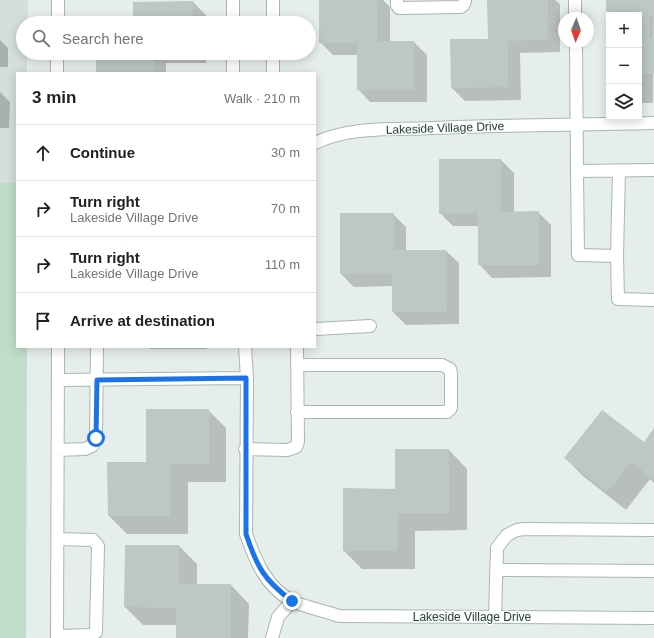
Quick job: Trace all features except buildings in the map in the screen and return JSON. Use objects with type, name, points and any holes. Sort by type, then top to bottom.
[{"type":"street","points":[[58,0],[58,16]]},
{"type":"street","points":[[233,0],[233,16]]},
{"type":"street","points":[[273,0],[273,16]]},
{"type":"street","points":[[397,0],[397,5],[399,8],[461,7],[465,0]]},
{"type":"street","points":[[575,0],[575,12]]},
{"type":"street","points":[[576,48],[578,255],[617,256]]},
{"type":"street","points":[[58,60],[58,72]]},
{"type":"street","points":[[233,60],[234,72]]},
{"type":"street","points":[[273,60],[273,72]]},
{"type":"street","name":"Lakeside Village Drive","points":[[316,143],[322,140],[357,131],[513,125],[654,123]]},
{"type":"street","points":[[619,170],[617,256],[618,299],[654,300]]},
{"type":"street","points":[[577,171],[654,170]]},
{"type":"street","points":[[316,329],[370,326]]},
{"type":"street","points":[[58,348],[57,637],[90,635],[96,632],[98,546],[93,540],[58,539]]},
{"type":"street","points":[[58,450],[85,449],[92,446],[96,438],[97,348]]},
{"type":"street","name":"Lakeside Village Drive","points":[[245,348],[246,534],[254,558],[264,576],[292,601],[339,616],[654,618]]},
{"type":"street","points":[[246,449],[287,450],[296,447],[298,442],[297,348]]},
{"type":"street","points":[[297,365],[442,365],[450,369],[451,373],[451,408],[447,412],[297,412]]},
{"type":"street","points":[[58,380],[246,378]]},
{"type":"street","points":[[495,617],[497,548],[507,535],[517,530],[654,530]]},
{"type":"street","points":[[497,570],[654,571]]},
{"type":"street","points":[[272,638],[278,617],[292,601]]},
{"type":"shaded area","points":[[0,0],[28,0],[28,16],[16,16],[16,60],[27,60],[27,72],[16,72],[16,183],[0,183]]},
{"type":"green space","points":[[0,183],[16,183],[16,348],[27,348],[26,638],[0,638]]},
{"type":"route","points":[[96,438],[97,380],[246,378],[246,534],[254,558],[264,576],[292,601]]}]
